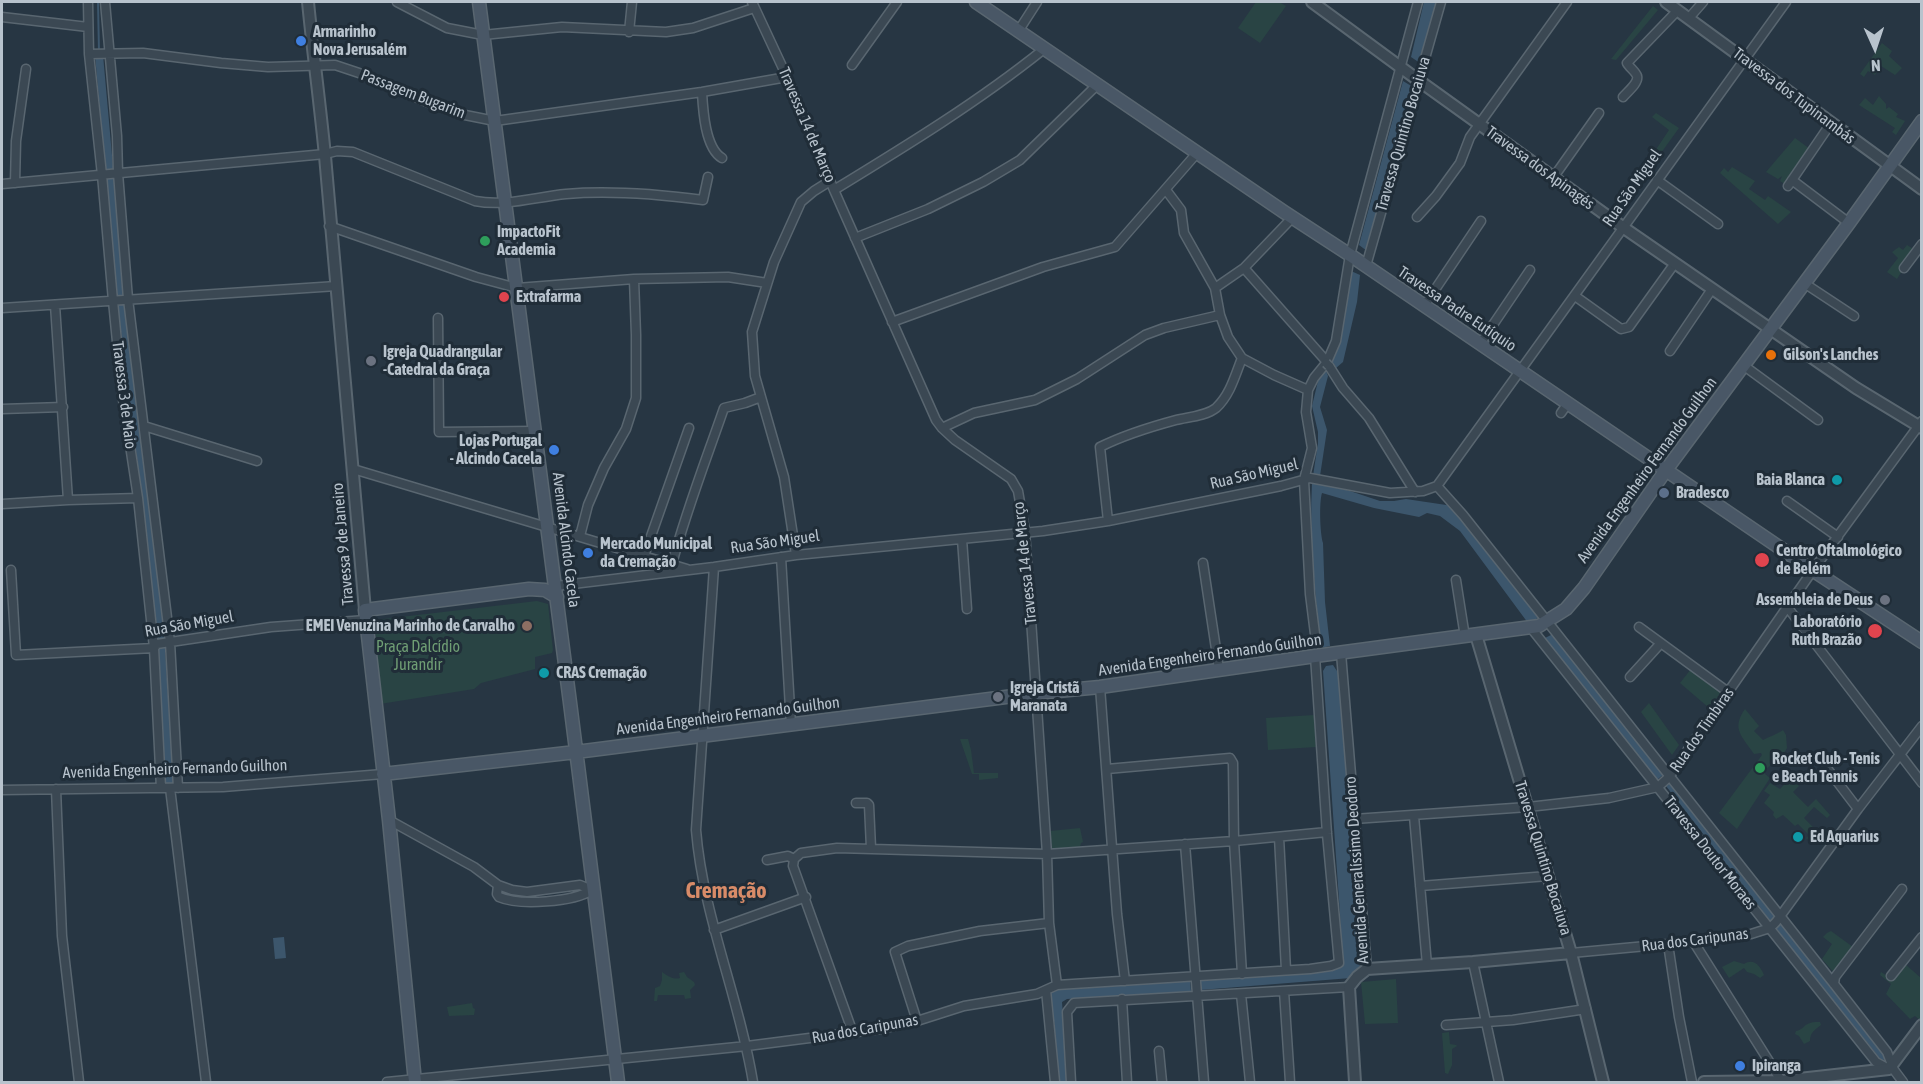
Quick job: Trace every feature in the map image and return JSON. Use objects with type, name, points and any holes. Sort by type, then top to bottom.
[{"type":"main road","name":"Avenida Alcindo Cacela","points":[[479,2],[555,572],[592,890],[618,1083]]},
{"type":"main road","name":"Travessa Padre Eutíquio","points":[[975,2],[1519,370],[1564,408],[1666,470],[1922,642]]},
{"type":"main road","name":"Avenida Engenheiro Fernando Guilhon","points":[[383,774],[1100,687],[1341,652],[1531,628],[1546,622],[1566,609],[1584,588],[1666,470],[1922,121]]},
{"type":"main road","name":"Rua São Miguel","points":[[366,615],[529,589],[543,584],[555,572]]},
{"type":"main road","name":"Rua São Miguel","points":[[529,589],[556,591]]},
{"type":"main road","name":"Travessa 9 de Janeiro","points":[[366,615],[415,1081]]},
{"type":"street","name":"Travessa 3 de Maio","points":[[88,2],[88,27],[122,393],[138,498],[206,1083]]},
{"type":"street","name":"Travessa 3 de Maio","points":[[105,2],[106,53],[117,136],[128,300],[170,642],[170,788]]},
{"type":"street","name":"Travessa 9 de Janeiro","points":[[308,2],[325,154],[329,226],[337,286],[366,615]]},
{"type":"street","points":[[397,2],[447,28],[483,36],[562,27],[666,32],[693,28],[753,5]]},
{"type":"street","points":[[629,32],[632,2]]},
{"type":"street","points":[[852,65],[897,2]]},
{"type":"street","points":[[1019,30],[1037,2]]},
{"type":"street","name":"Travessa dos Apinagés","points":[[1312,2],[1553,178],[1769,329],[1856,388],[1920,425]]},
{"type":"street","name":"Travessa Quintino Bocaiuva","points":[[1308,390],[1314,378],[1327,364],[1337,336],[1350,255],[1418,2]]},
{"type":"street","name":"Travessa Quintino Bocaiuva","points":[[1366,266],[1441,2]]},
{"type":"street","points":[[1417,217],[1450,179],[1460,163],[1470,137],[1568,2]]},
{"type":"street","name":"Travessa dos Tupinambás","points":[[1666,2],[1922,189]]},
{"type":"street","points":[[1689,18],[1703,2]]},
{"type":"street","name":"Rua São Miguel","points":[[556,591],[796,555],[1043,531],[1108,521],[1307,479],[1320,479],[1390,493],[1415,492],[1437,486],[1786,2]]},
{"type":"street","name":"Travessa 14 de Março","points":[[753,5],[787,77],[930,409],[942,428],[955,440],[1011,479],[1018,491],[1025,531],[1037,693],[1049,923],[1058,985]]},
{"type":"street","points":[[1623,98],[1637,78],[1627,63],[1678,10]]},
{"type":"street","points":[[2,16],[88,27]]},
{"type":"street","points":[[834,190],[967,106],[1004,81],[1044,49]]},
{"type":"street","name":"Passagem Bugarim","points":[[91,54],[143,53],[246,66],[285,68],[314,65],[335,66],[456,112],[495,121],[702,92],[787,77]]},
{"type":"street","points":[[15,183],[16,141],[26,69]]},
{"type":"street","points":[[855,238],[928,209],[983,182],[1020,160],[1097,85]]},
{"type":"street","points":[[702,92],[703,117],[710,142],[718,156],[722,158]]},
{"type":"street","points":[[1553,178],[1599,112]]},
{"type":"street","points":[[1831,123],[1790,183],[1849,223]]},
{"type":"street","points":[[2,184],[325,154],[337,151],[352,152],[475,201],[491,204],[567,194],[627,192],[703,200],[708,177]]},
{"type":"street","points":[[892,322],[1043,267],[1115,247],[1197,153]]},
{"type":"street","points":[[1657,180],[1718,224]]},
{"type":"street","points":[[796,555],[784,477],[754,369],[752,332],[782,240],[801,202],[830,181]]},
{"type":"street","points":[[1166,190],[1181,210],[1186,239],[1215,288],[1220,315],[1228,337],[1242,358],[1308,390],[1306,412],[1312,448],[1307,479],[1310,594],[1316,642]]},
{"type":"street","points":[[1215,288],[1244,267],[1292,218]]},
{"type":"street","points":[[1424,306],[1481,221]]},
{"type":"street","points":[[329,226],[476,277],[517,288],[634,279],[728,277],[767,283]]},
{"type":"street","points":[[1904,268],[1922,244]]},
{"type":"street","points":[[1575,296],[1621,329],[1629,327],[1675,263]]},
{"type":"street","points":[[1244,267],[1327,364],[1343,388],[1369,418],[1415,492]]},
{"type":"street","points":[[1480,344],[1530,270]]},
{"type":"street","points":[[580,536],[588,505],[604,468],[626,429],[636,398],[634,279]]},
{"type":"street","points":[[1804,283],[1854,316]]},
{"type":"street","points":[[2,308],[337,286]]},
{"type":"street","points":[[1670,351],[1712,289]]},
{"type":"street","points":[[55,305],[68,500]]},
{"type":"street","points":[[942,428],[974,413],[1035,400],[1077,379],[1145,335],[1164,328],[1220,315]]},
{"type":"street","points":[[438,318],[439,432],[536,431]]},
{"type":"street","points":[[1108,521],[1100,447],[1161,424],[1212,411],[1225,398],[1242,358]]},
{"type":"street","points":[[1743,365],[1818,420]]},
{"type":"street","points":[[672,564],[689,507],[724,408],[761,397]]},
{"type":"street","points":[[2,409],[63,408]]},
{"type":"street","name":"Rua dos Timbiras","points":[[1354,819],[1528,807],[1608,798],[1658,786],[1670,777],[1813,570],[1920,425]]},
{"type":"street","points":[[144,426],[257,461]]},
{"type":"street","points":[[644,556],[689,428]]},
{"type":"street","points":[[353,468],[690,570]]},
{"type":"street","name":"Travessa Doutor Moraes","points":[[1437,486],[1463,515],[1834,984],[1887,1052],[1892,1068],[1904,1083]]},
{"type":"street","points":[[2,504],[138,498]]},
{"type":"street","points":[[1786,501],[1838,537]]},
{"type":"street","points":[[962,538],[967,609]]},
{"type":"street","points":[[781,557],[791,725]]},
{"type":"street","points":[[1203,563],[1219,669]]},
{"type":"street","points":[[714,567],[696,830],[697,845],[714,930],[747,1046],[753,1083]]},
{"type":"street","name":"Rua São Miguel","points":[[11,570],[16,655],[156,646],[271,627],[366,615]]},
{"type":"street","points":[[1456,580],[1471,636]]},
{"type":"street","points":[[1788,608],[1922,783]]},
{"type":"street","points":[[1639,627],[1728,692]]},
{"type":"street","name":"Travessa Doutor Moraes","points":[[1531,628],[1876,1062],[1892,1068]]},
{"type":"street","name":"Travessa Quintino Bocaiuva","points":[[1471,636],[1528,807],[1571,953],[1603,1083]]},
{"type":"street","points":[[1630,677],[1661,644]]},
{"type":"street","name":"Avenida Generalíssimo Deodoro","points":[[1341,652],[1367,969],[1357,976],[1349,987],[1355,1083]]},
{"type":"street","name":"Avenida Generalíssimo Deodoro","points":[[1315,656],[1339,963]]},
{"type":"street","points":[[1100,687],[1117,914],[1125,981]]},
{"type":"street","name":"Rua dos Caripunas","points":[[1367,969],[1668,944],[1751,933],[1770,928],[1922,726]]},
{"type":"street","points":[[1107,770],[1230,758],[1233,764],[1234,841],[1242,974]]},
{"type":"street","points":[[1824,763],[1858,809]]},
{"type":"street","name":"Avenida Engenheiro Fernando Guilhon","points":[[2,790],[170,788],[266,784],[383,774]]},
{"type":"street","points":[[56,789],[62,936],[79,1083]]},
{"type":"street","points":[[856,803],[869,805],[871,848]]},
{"type":"street","points":[[1414,816],[1427,965]]},
{"type":"street","points":[[389,820],[474,867],[498,885],[496,894],[499,897],[524,902],[582,897],[592,890]]},
{"type":"street","points":[[853,1033],[793,866],[794,859],[801,853],[837,848],[871,848],[1047,854],[1327,832]]},
{"type":"street","points":[[1278,837],[1286,970]]},
{"type":"street","points":[[1185,844],[1204,1083]]},
{"type":"street","points":[[767,860],[789,856],[794,859]]},
{"type":"street","points":[[1420,886],[1548,876]]},
{"type":"street","points":[[1834,984],[1835,977],[1902,889]]},
{"type":"street","points":[[714,930],[806,897]]},
{"type":"street","points":[[917,1021],[895,951],[908,946],[980,931],[1049,923]]},
{"type":"street","points":[[1892,976],[1922,937]]},
{"type":"street","points":[[1693,941],[1781,1082]]},
{"type":"street","points":[[1668,944],[1692,1083]]},
{"type":"street","points":[[1473,962],[1498,1083]]},
{"type":"street","name":"Rua dos Caripunas","points":[[387,1083],[853,1033],[917,1021],[964,1006],[1031,995],[1058,985],[1242,974],[1331,966],[1339,963]]},
{"type":"street","points":[[1071,1083],[1066,1012],[1076,1002],[1349,987]]},
{"type":"street","points":[[1046,990],[1055,1083]]},
{"type":"street","points":[[1284,991],[1290,1083]]},
{"type":"street","points":[[1241,994],[1250,1083]]},
{"type":"street","points":[[1122,999],[1127,1083]]},
{"type":"street","points":[[1446,1025],[1485,1023],[1586,1009]]},
{"type":"street","points":[[1704,1083],[1781,1082],[1892,1068],[1922,1025]]},
{"type":"street","points":[[1159,1051],[1162,1083]]},
{"type":"green space","points":[[1256,2],[1279,2],[1286,6],[1260,43],[1238,28]]},
{"type":"green space","points":[[1653,6],[1658,10],[1616,60],[1611,59]]},
{"type":"green space","points":[[1882,43],[1892,51],[1889,56],[1902,68],[1895,75],[1881,66],[1875,75],[1868,71],[1864,77],[1860,74]]},
{"type":"green space","points":[[1879,96],[1886,104],[1886,109],[1889,107],[1898,114],[1896,117],[1905,121],[1896,135],[1892,132],[1895,128],[1859,105],[1865,98],[1873,105]]},
{"type":"green space","points":[[1656,113],[1679,128],[1656,160],[1651,157],[1669,130],[1652,117]]},
{"type":"green space","points":[[1795,138],[1810,149],[1786,185],[1780,181],[1782,176],[1778,179],[1766,172]]},
{"type":"green space","points":[[1732,167],[1755,181],[1749,189],[1765,200],[1768,196],[1791,212],[1778,224],[1720,173],[1724,168],[1728,172]]},
{"type":"green space","points":[[1907,245],[1915,250],[1897,279],[1887,272],[1898,258],[1892,252],[1899,247],[1903,250]]},
{"type":"green space","name":"Praça Dalcídio Jurandir","points":[[537,601],[548,604],[553,650],[552,653],[535,657],[535,669],[481,683],[474,689],[380,704],[375,620]]},
{"type":"green space","points":[[1691,669],[1722,694],[1708,707],[1680,683]]},
{"type":"green space","points":[[1649,703],[1679,745],[1672,755],[1641,712]]},
{"type":"green space","name":"Rocket Club - Tenis e Beach Tennis","points":[[1745,709],[1759,726],[1754,731],[1763,740],[1783,730],[1786,735],[1787,748],[1783,755],[1774,752],[1772,764],[1765,770],[1765,774],[1770,778],[1737,829],[1719,813],[1762,755],[1761,753],[1754,754],[1740,732],[1739,722]]},
{"type":"green space","points":[[1314,715],[1316,747],[1268,750],[1266,718]]},
{"type":"green space","points":[[960,739],[968,739],[974,773],[998,773],[998,778],[979,780],[979,774],[972,774]]},
{"type":"green space","points":[[1791,777],[1799,786],[1793,792],[1808,807],[1816,799],[1830,815],[1827,818],[1814,807],[1804,818],[1818,832],[1811,842],[1806,838],[1809,835],[1798,824],[1795,826],[1783,815],[1776,819],[1774,812],[1764,803],[1770,795],[1764,791],[1770,783],[1780,789]]},
{"type":"green space","points":[[1080,828],[1083,842],[1080,847],[1052,849],[1050,831]]},
{"type":"green space","points":[[1831,931],[1853,947],[1835,974],[1822,959],[1832,944],[1823,937]]},
{"type":"green space","points":[[1734,961],[1744,964],[1754,962],[1764,975],[1760,978],[1747,972],[1744,968],[1729,978],[1722,967]]},
{"type":"green space","points":[[1905,964],[1921,978],[1921,1021],[1915,1016],[1910,1019],[1886,994],[1891,984],[1880,975],[1881,972],[1892,979]]},
{"type":"green space","points":[[662,972],[671,977],[680,978],[679,973],[684,972],[695,985],[690,990],[691,998],[685,999],[684,995],[658,995],[657,1001],[654,1001],[655,988],[660,986]]},
{"type":"green space","points":[[1396,979],[1398,1023],[1365,1024],[1361,982]]},
{"type":"green space","points":[[472,1003],[475,1009],[474,1015],[449,1016],[447,1007]]},
{"type":"green space","points":[[1820,1022],[1821,1025],[1812,1033],[1810,1041],[1804,1044],[1795,1034],[1808,1024]]},
{"type":"green space","points":[[1449,1032],[1450,1044],[1457,1046],[1452,1049],[1452,1065],[1448,1074],[1445,1073],[1442,1033]]},
{"type":"water","points":[[1424,2],[1436,2],[1420,63],[1411,57]]},
{"type":"water","points":[[1403,81],[1413,87],[1367,251],[1359,245]]},
{"type":"water","points":[[1351,271],[1360,275],[1357,302],[1343,362],[1336,368],[1331,360]]},
{"type":"water","points":[[1325,368],[1328,376],[1320,407],[1327,430],[1320,476],[1313,476],[1318,432],[1312,406],[1318,381]]},
{"type":"water","points":[[1321,481],[1323,485],[1380,501],[1406,499],[1453,506],[1540,617],[1528,623],[1460,531],[1440,516],[1427,513],[1419,517],[1374,508],[1322,493],[1320,504],[1325,602],[1330,646],[1321,648],[1313,565],[1311,503],[1312,482]]},
{"type":"water","points":[[1553,634],[1664,774],[1657,780],[1545,638]]},
{"type":"water","points":[[1333,665],[1339,674],[1362,960],[1358,970],[1351,978],[1200,990],[1200,981],[1337,967],[1341,949],[1340,914],[1323,671],[1326,666]]},
{"type":"water","points":[[1671,782],[1775,913],[1769,919],[1666,786]]},
{"type":"water","points":[[1787,927],[1888,1057],[1882,1061],[1780,934]]},
{"type":"water","points":[[284,937],[286,958],[275,959],[273,938]]},
{"type":"water","points":[[1190,980],[1191,992],[1067,999],[1062,1002],[1068,1082],[1059,1082],[1054,1021],[1050,1005],[1050,993],[1053,990]]},
{"type":"waterway","points":[[98,2],[99,52]]},
{"type":"waterway","points":[[99,55],[121,300],[151,538],[170,788]]},
{"type":"waterway","points":[[1766,909],[1790,939]]},
{"type":"place","name":"Armarinho Nova Jerusalém","points":[[301,41]]},
{"type":"place","name":"ImpactoFit Academia","points":[[485,241]]},
{"type":"place","name":"Extrafarma","points":[[504,297]]},
{"type":"place","name":"Gilson's Lanches","points":[[1771,355]]},
{"type":"place","name":"Igreja Quadrangular -Catedral da Graça","points":[[371,361]]},
{"type":"place","name":"Lojas Portugal - Alcindo Cacela","points":[[554,450]]},
{"type":"place","name":"Baia Blanca","points":[[1837,480]]},
{"type":"place","name":"Bradesco","points":[[1664,493]]},
{"type":"place","name":"Mercado Municipal da Cremação","points":[[588,553]]},
{"type":"place","name":"Centro Oftalmológico de Belém","points":[[1762,560]]},
{"type":"place","name":"Assembleia de Deus","points":[[1885,600]]},
{"type":"place","name":"EMEI Venuzina Marinho de Carvalho","points":[[527,626]]},
{"type":"place","name":"Laboratório Ruth Brazão","points":[[1875,631]]},
{"type":"place","name":"CRAS Cremação","points":[[544,673]]},
{"type":"place","name":"Igreja Cristã Maranata","points":[[998,697]]},
{"type":"place","name":"Rocket Club - Tenis e Beach Tennis","points":[[1760,768]]},
{"type":"place","name":"Ed Aquarius","points":[[1798,837]]},
{"type":"place","name":"Ipiranga","points":[[1740,1066]]},
{"type":"district","name":"Cremação","points":[[726,891]]}]
